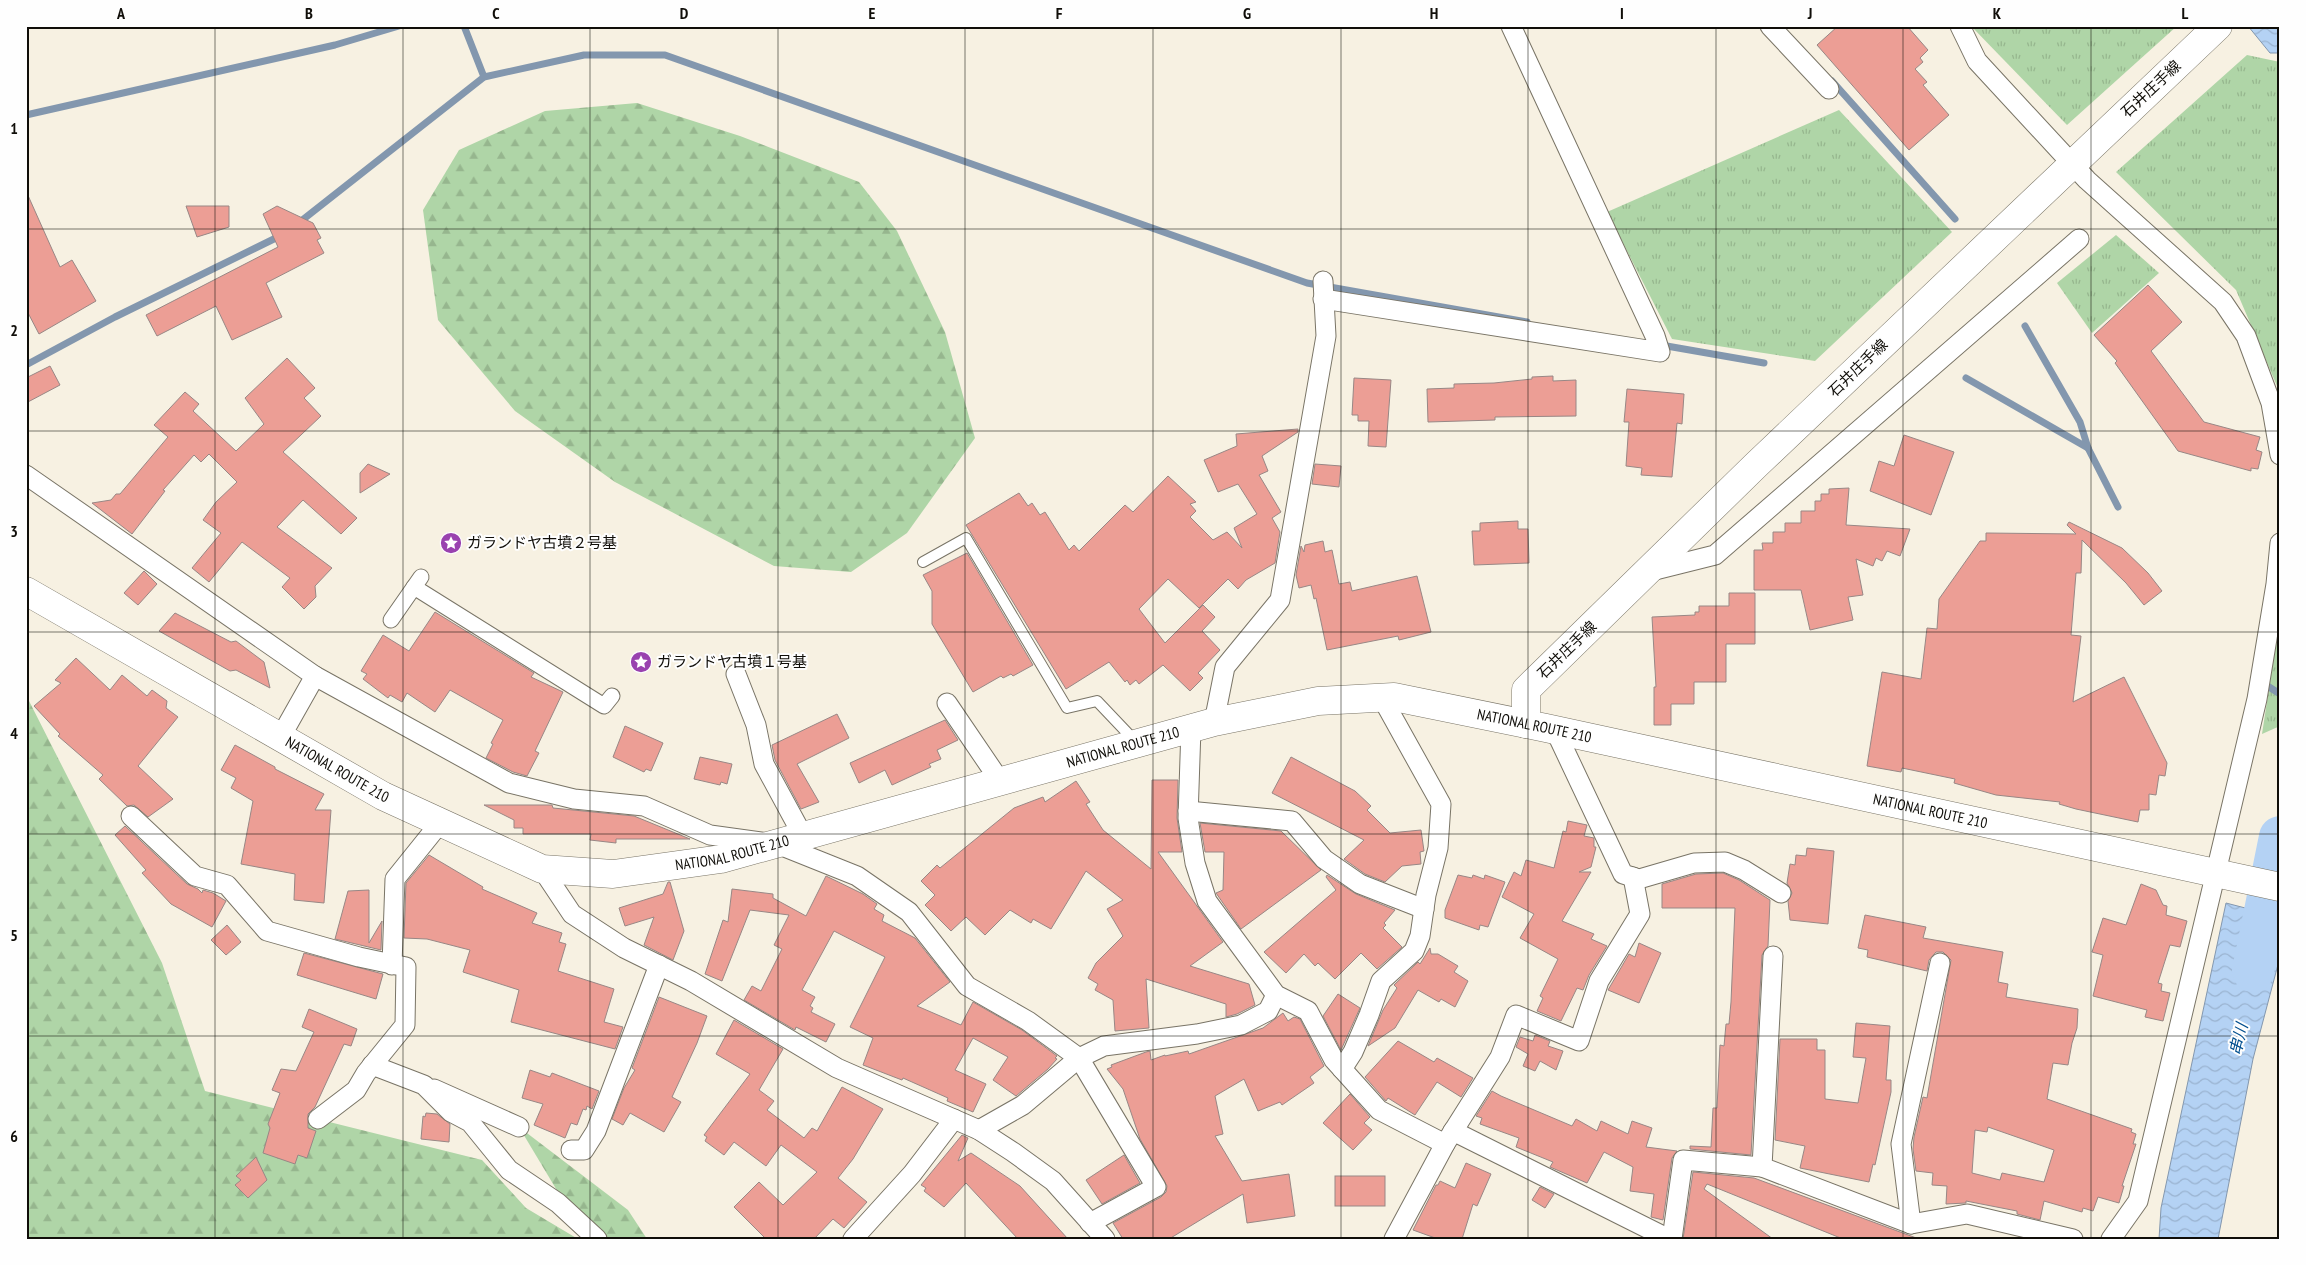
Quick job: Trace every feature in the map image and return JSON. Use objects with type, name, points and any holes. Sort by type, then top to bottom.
[{"type":"main road","name":"石井庄手線","points":[[1526,724],[1526,690],[2072,164],[2218,26]]},
{"type":"main road","name":"NATIONAL ROUTE 210","points":[[26,591],[383,796],[542,869],[613,874],[720,859],[1202,725],[1318,701],[1394,697],[2280,887]]},
{"type":"street","points":[[1510,26],[1658,344],[1323,290],[1326,336],[1280,600],[1225,667],[1202,725],[1188,811],[1195,863],[1206,901],[1276,994],[1308,1011],[1334,1060],[1379,1110],[1449,1137],[1671,1239],[1683,1160],[1762,1167],[1911,1224],[1967,1214],[2073,1239]]},
{"type":"street","points":[[1770,26],[1829,89]]},
{"type":"street","points":[[1960,26],[1977,60],[2087,180],[2223,302],[2246,336],[2268,394],[2280,454]]},
{"type":"street","points":[[1646,573],[1716,556],[2079,239]]},
{"type":"street","points":[[26,475],[315,676],[509,783],[574,799],[644,806],[710,834],[777,844],[856,876],[909,912],[967,986],[1028,1022],[1079,1058],[1156,1187],[1090,1223]]},
{"type":"street","points":[[2111,1239],[2138,1201],[2256,699],[2276,584],[2280,543]]},
{"type":"street","points":[[391,620],[418,582],[604,706],[612,696]]},
{"type":"street","points":[[736,674],[756,725],[764,764],[803,836]]},
{"type":"street","points":[[280,738],[315,676]]},
{"type":"street","points":[[1342,1069],[1353,1052],[1369,1015],[1380,981],[1414,951],[1420,936],[1438,848],[1441,804],[1382,698]]},
{"type":"street","points":[[947,703],[1000,782]]},
{"type":"street","points":[[1554,730],[1623,874],[1639,879],[1694,863],[1725,862],[1744,870],[1781,894]]},
{"type":"street","points":[[1188,811],[1292,821],[1324,859],[1360,884],[1424,909]]},
{"type":"street","points":[[131,816],[195,876],[227,885],[267,931],[406,967],[405,1025],[372,1065],[356,1090],[318,1119]]},
{"type":"street","points":[[392,964],[395,879],[440,823]]},
{"type":"street","points":[[542,869],[572,914],[624,948],[691,980],[838,1068],[979,1130],[1053,1181],[1105,1239]]},
{"type":"street","points":[[1394,1239],[1449,1137],[1500,1057],[1516,1015],[1580,1041],[1600,981],[1640,914],[1633,877]]},
{"type":"street","points":[[1762,1167],[1773,956]]},
{"type":"street","points":[[1911,1224],[1901,1144],[1940,963]]},
{"type":"street","points":[[571,1150],[584,1150],[596,1131],[659,965]]},
{"type":"street","points":[[979,1130],[1023,1105],[1079,1058],[1104,1046],[1197,1034],[1241,1025],[1268,1011],[1276,994]]},
{"type":"street","points":[[372,1065],[424,1085],[519,1127]]},
{"type":"street","points":[[424,1085],[451,1112],[470,1122],[509,1170],[558,1203],[597,1239]]},
{"type":"street","points":[[853,1239],[912,1174],[954,1119]]},
{"type":"lane","points":[[923,562],[966,538],[1067,708],[1097,701],[1137,743]]},
{"type":"green space","points":[[1971,26],[2177,26],[2067,125]]},
{"type":"green space","points":[[2247,55],[2280,62],[2280,393],[2236,290],[2116,172]]},
{"type":"green space","points":[[637,103],[740,136],[859,182],[897,231],[945,332],[975,438],[907,533],[851,572],[774,566],[615,482],[515,411],[438,320],[423,210],[459,150],[545,111]]},
{"type":"green space","points":[[1839,110],[1952,232],[1815,361],[1672,339],[1607,212]]},
{"type":"green space","points":[[2116,235],[2159,273],[2092,333],[2057,283]]},
{"type":"green space","points":[[2280,617],[2280,726],[2262,734]]},
{"type":"green space","points":[[26,695],[162,963],[205,1091],[482,1160],[526,1208],[578,1239],[26,1239]]},
{"type":"green space","points":[[519,1127],[628,1210],[647,1239],[586,1239]]},
{"type":"water","points":[[2248,26],[2280,26],[2280,53],[2270,53]]},
{"type":"water","points":[[2226,903],[2280,917],[2280,957],[2253,1059],[2218,1239],[2159,1239],[2161,1208]]},
{"type":"building","points":[[1838,26],[1907,26],[1928,50],[1920,58],[1923,62],[1915,69],[1927,82],[1923,85],[1949,115],[1909,150],[1817,45]]},
{"type":"building","points":[[26,191],[60,267],[72,260],[96,301],[39,334],[26,309]]},
{"type":"building","points":[[186,206],[229,206],[229,227],[197,237]]},
{"type":"building","points":[[277,206],[313,223],[321,238],[317,240],[324,253],[266,283],[282,317],[232,340],[216,306],[157,336],[146,315],[278,247],[263,214]]},
{"type":"building","points":[[2148,285],[2182,322],[2151,351],[2204,422],[2260,437],[2256,450],[2262,452],[2258,469],[2251,468],[2251,471],[2178,451],[2115,363],[2117,361],[2094,335]]},
{"type":"building","points":[[287,358],[315,388],[304,398],[321,416],[283,452],[357,518],[341,534],[303,500],[277,527],[332,568],[315,586],[316,597],[304,609],[282,587],[290,578],[242,542],[209,582],[192,568],[221,533],[203,520],[216,502],[237,482],[209,454],[201,462],[194,455],[163,490],[165,491],[132,534],[92,503],[111,500],[116,494],[120,494],[168,437],[154,425],[185,392],[199,404],[193,411],[236,451],[264,424],[245,398]]},
{"type":"building","points":[[50,366],[60,385],[26,403],[26,378]]},
{"type":"building","points":[[1553,376],[1553,381],[1576,380],[1576,416],[1495,417],[1495,420],[1428,422],[1427,389],[1454,388],[1454,384],[1494,383]]},
{"type":"building","points":[[1354,378],[1391,380],[1386,447],[1368,446],[1369,421],[1358,421],[1358,415],[1352,415]]},
{"type":"building","points":[[1627,389],[1684,394],[1682,424],[1677,423],[1672,477],[1641,475],[1642,468],[1626,466],[1629,422],[1624,422]]},
{"type":"building","points":[[1298,429],[1298,432],[1262,456],[1268,471],[1259,475],[1281,512],[1272,518],[1280,532],[1275,563],[1246,580],[1238,589],[1228,579],[1199,608],[1168,579],[1139,609],[1165,643],[1203,605],[1215,617],[1202,631],[1220,650],[1198,673],[1203,678],[1190,691],[1163,665],[1139,684],[1136,680],[1130,685],[1127,680],[1125,682],[1109,662],[1066,689],[966,525],[1019,493],[1028,506],[1032,503],[1040,515],[1045,512],[1069,550],[1074,545],[1079,551],[1125,505],[1133,512],[1168,476],[1196,502],[1190,504],[1196,511],[1190,517],[1213,540],[1227,532],[1242,548],[1234,528],[1257,514],[1238,484],[1218,492],[1204,460],[1237,446],[1236,434]]},
{"type":"building","points":[[1904,435],[1954,452],[1931,515],[1870,491],[1879,461],[1894,466]]},
{"type":"building","points":[[368,464],[390,474],[360,493],[360,473]]},
{"type":"building","points":[[1315,464],[1341,466],[1339,487],[1312,484]]},
{"type":"building","points":[[1849,488],[1846,525],[1910,529],[1900,556],[1887,551],[1882,561],[1876,558],[1873,566],[1856,559],[1863,595],[1848,597],[1853,620],[1810,630],[1801,590],[1754,590],[1754,550],[1763,550],[1762,543],[1773,543],[1773,532],[1785,532],[1785,523],[1801,523],[1801,511],[1815,511],[1815,501],[1821,501],[1821,494],[1829,494],[1829,489]]},
{"type":"building","points":[[1518,521],[1518,529],[1528,529],[1529,563],[1474,565],[1472,531],[1480,531],[1480,523]]},
{"type":"building","points":[[2069,522],[2122,548],[2148,573],[2162,591],[2144,605],[2126,583],[2082,540],[2081,573],[2076,573],[2071,635],[2081,636],[2073,702],[2124,677],[2167,763],[2165,776],[2159,775],[2156,795],[2149,794],[2149,810],[2140,810],[2138,822],[2076,809],[2059,804],[2060,802],[1996,795],[1954,783],[1955,779],[1902,768],[1901,772],[1867,766],[1882,672],[1921,679],[1927,628],[1937,629],[1939,599],[1980,541],[1986,541],[1986,533],[2076,534],[2067,525]]},
{"type":"building","points":[[1323,541],[1325,552],[1332,550],[1339,584],[1350,582],[1352,591],[1417,576],[1431,632],[1399,640],[1398,636],[1327,650],[1316,598],[1314,599],[1311,585],[1299,588],[1296,575],[1301,546],[1304,552],[1305,545]]},
{"type":"building","points":[[967,553],[1033,665],[1013,676],[1011,674],[1003,678],[1001,676],[973,692],[932,624],[932,591],[923,575]]},
{"type":"building","points":[[144,571],[157,584],[138,605],[124,593]]},
{"type":"building","points":[[1729,593],[1755,593],[1755,644],[1726,644],[1726,682],[1694,682],[1694,704],[1671,704],[1671,725],[1654,725],[1654,687],[1656,687],[1652,617],[1695,615],[1695,612],[1699,612],[1699,606],[1729,606]]},
{"type":"building","points":[[435,612],[534,673],[531,677],[563,692],[535,751],[539,753],[527,776],[513,772],[486,758],[493,744],[491,743],[503,720],[450,690],[435,712],[407,693],[402,702],[390,695],[388,698],[363,679],[367,674],[361,671],[383,635],[409,651]]},
{"type":"building","points":[[175,613],[231,642],[236,641],[264,662],[270,688],[236,670],[230,671],[159,631]]},
{"type":"building","points":[[76,658],[110,690],[122,675],[147,696],[152,690],[167,701],[166,708],[178,717],[138,766],[173,799],[148,817],[134,805],[127,806],[99,779],[103,775],[58,736],[60,734],[34,706],[61,683],[55,680]]},
{"type":"building","points":[[837,714],[849,738],[797,764],[819,802],[801,809],[775,760],[772,745]]},
{"type":"building","points":[[945,720],[958,740],[937,750],[941,759],[929,764],[931,767],[892,785],[885,770],[859,783],[850,763]]},
{"type":"building","points":[[625,726],[663,743],[651,771],[646,769],[644,772],[613,757]]},
{"type":"building","points":[[235,745],[275,767],[275,769],[324,794],[315,810],[331,810],[324,903],[294,900],[295,874],[241,864],[253,801],[231,788],[236,778],[221,770]]},
{"type":"building","points":[[700,757],[732,764],[727,784],[721,782],[720,785],[694,779]]},
{"type":"building","points":[[1291,757],[1355,791],[1371,806],[1367,810],[1390,833],[1421,830],[1424,851],[1420,852],[1421,864],[1402,866],[1385,882],[1365,874],[1344,859],[1364,840],[1272,793]]},
{"type":"building","points":[[1152,780],[1178,780],[1177,818],[1182,852],[1158,852],[1223,942],[1190,966],[1249,984],[1255,1005],[1226,1017],[1226,1004],[1146,979],[1149,1028],[1115,1031],[1113,1000],[1095,990],[1098,984],[1088,978],[1096,963],[1123,936],[1107,909],[1123,900],[1086,871],[1051,929],[1033,919],[1031,923],[1010,910],[985,935],[966,917],[951,931],[925,905],[935,895],[921,881],[937,865],[940,868],[1014,808],[1043,797],[1045,802],[1076,781],[1090,802],[1086,804],[1103,830],[1151,869]]},
{"type":"building","points":[[484,805],[552,805],[553,808],[634,816],[690,839],[616,839],[616,843],[590,840],[591,834],[523,834],[523,828],[514,828],[514,820]]},
{"type":"building","points":[[1568,821],[1587,825],[1584,836],[1594,838],[1594,847],[1596,847],[1591,867],[1579,872],[1591,872],[1562,921],[1594,934],[1591,939],[1607,946],[1589,975],[1583,990],[1577,988],[1561,1021],[1537,1011],[1543,998],[1540,996],[1558,959],[1520,938],[1534,914],[1502,897],[1514,872],[1521,876],[1526,860],[1554,868],[1563,831],[1566,832]]},
{"type":"building","points":[[1200,823],[1281,831],[1321,870],[1241,929],[1216,893],[1223,890],[1224,852],[1205,852]]},
{"type":"building","points":[[125,826],[187,884],[202,893],[203,890],[213,893],[226,901],[212,927],[171,904],[142,873],[146,870],[115,835]]},
{"type":"building","points":[[1807,848],[1834,851],[1828,924],[1790,920],[1788,901],[1792,893],[1787,883],[1790,864],[1795,865],[1796,855],[1806,856]]},
{"type":"building","points":[[429,855],[483,887],[482,889],[537,913],[532,923],[562,933],[559,942],[566,944],[558,971],[614,989],[604,1022],[623,1027],[615,1049],[511,1022],[519,990],[463,972],[470,950],[427,939],[404,938],[406,883]]},
{"type":"building","points":[[1723,873],[1739,880],[1770,900],[1768,946],[1762,955],[1751,1155],[1690,1149],[1690,1146],[1711,1147],[1713,1108],[1717,1108],[1720,1045],[1724,1046],[1726,1024],[1729,1024],[1735,908],[1662,908],[1662,884],[1696,874]]},
{"type":"building","points":[[1327,875],[1356,894],[1395,910],[1384,923],[1386,925],[1383,928],[1402,947],[1377,969],[1361,953],[1335,979],[1318,963],[1315,966],[1304,954],[1286,973],[1264,952],[1336,890],[1326,877]]},
{"type":"building","points":[[1458,875],[1472,878],[1473,875],[1484,879],[1485,875],[1505,882],[1488,927],[1480,925],[1479,930],[1445,918],[1445,910]]},
{"type":"building","points":[[826,876],[863,894],[877,904],[874,909],[884,915],[882,921],[915,938],[950,982],[917,1006],[961,1025],[973,1002],[1022,1030],[1057,1056],[1055,1058],[1057,1059],[1016,1096],[993,1080],[1008,1057],[973,1038],[955,1070],[986,1084],[973,1112],[947,1101],[948,1098],[903,1078],[902,1080],[863,1065],[873,1038],[850,1027],[885,957],[834,931],[802,990],[815,997],[810,1006],[813,1008],[811,1012],[835,1024],[826,1042],[796,1027],[795,1030],[744,1000],[752,986],[761,991],[782,949],[774,945],[789,915],[750,910],[722,981],[705,974],[723,920],[728,922],[732,889],[773,894],[773,898],[806,916]]},
{"type":"building","points":[[668,882],[670,882],[684,931],[673,960],[644,945],[654,917],[625,926],[619,908],[663,894]]},
{"type":"building","points":[[2141,884],[2156,890],[2163,905],[2167,906],[2166,915],[2187,921],[2180,947],[2170,945],[2158,983],[2162,984],[2161,991],[2170,993],[2163,1021],[2145,1017],[2147,1010],[2093,996],[2103,955],[2092,952],[2103,918],[2126,925]]},
{"type":"building","points":[[369,890],[369,943],[382,921],[381,950],[335,939],[348,891]]},
{"type":"building","points":[[1865,915],[1926,927],[1923,938],[2003,952],[1998,982],[2008,984],[2006,997],[2078,1009],[2077,1028],[2068,1065],[2053,1063],[2047,1099],[2132,1129],[2131,1132],[2136,1134],[2133,1144],[2136,1144],[2122,1186],[2124,1186],[2119,1203],[2098,1197],[2093,1211],[2083,1208],[2082,1212],[2044,1201],[2040,1220],[2017,1214],[2017,1211],[1966,1201],[1966,1203],[1946,1204],[1947,1186],[1932,1185],[1933,1173],[1916,1171],[1913,1149],[1923,1097],[1927,1098],[1951,960],[1943,952],[1936,952],[1929,960],[1927,971],[1867,957],[1868,950],[1858,948]],"holes":[[[1988,1127],[2054,1150],[2044,1182],[2002,1173],[2000,1180],[1972,1173],[1975,1130],[1987,1132]]]},
{"type":"building","points":[[227,925],[241,942],[226,955],[211,940]]},
{"type":"building","points":[[1639,943],[1661,953],[1639,1003],[1608,990],[1629,954],[1635,957]]},
{"type":"building","points":[[1430,948],[1431,954],[1438,954],[1458,966],[1454,972],[1468,981],[1455,1007],[1441,999],[1439,1002],[1418,990],[1395,1028],[1368,1046],[1383,1010],[1397,988],[1394,985],[1418,962],[1420,964]]},
{"type":"building","points":[[304,953],[383,974],[376,999],[297,975]]},
{"type":"building","points":[[1338,994],[1360,1008],[1341,1050],[1323,1016]]},
{"type":"building","points":[[659,997],[707,1016],[697,1043],[672,1097],[681,1102],[664,1132],[630,1113],[623,1125],[612,1119],[624,1088],[635,1070],[632,1068]]},
{"type":"building","points":[[309,1009],[357,1029],[351,1046],[344,1044],[315,1107],[308,1114],[308,1128],[316,1131],[307,1158],[298,1155],[295,1164],[263,1153],[270,1128],[268,1124],[280,1093],[272,1090],[281,1069],[296,1071],[314,1032],[302,1027]]},
{"type":"building","points":[[1283,1013],[1288,1021],[1294,1017],[1300,1019],[1324,1066],[1310,1077],[1314,1083],[1282,1105],[1280,1102],[1258,1111],[1244,1079],[1215,1096],[1223,1134],[1215,1136],[1242,1181],[1289,1174],[1295,1216],[1247,1223],[1243,1194],[1169,1239],[1123,1239],[1113,1223],[1161,1197],[1166,1192],[1167,1186],[1140,1139],[1123,1089],[1107,1069],[1112,1067],[1111,1065],[1150,1051],[1151,1060],[1165,1055],[1188,1051],[1189,1054],[1263,1028]]},
{"type":"building","points":[[734,1020],[783,1049],[759,1090],[774,1101],[767,1110],[804,1138],[812,1128],[817,1131],[842,1087],[883,1109],[853,1159],[838,1178],[867,1202],[844,1228],[833,1219],[814,1239],[766,1239],[734,1207],[759,1182],[783,1205],[817,1172],[781,1145],[766,1166],[734,1142],[724,1155],[705,1141],[707,1137],[704,1135],[750,1074],[716,1054]]},
{"type":"building","points":[[1856,1023],[1890,1026],[1886,1080],[1891,1080],[1891,1092],[1875,1165],[1873,1164],[1869,1182],[1800,1168],[1805,1146],[1775,1140],[1780,1039],[1817,1039],[1817,1050],[1825,1050],[1825,1099],[1858,1103],[1866,1058],[1853,1057]]},
{"type":"building","points":[[1535,1035],[1550,1041],[1548,1046],[1563,1051],[1556,1070],[1540,1061],[1535,1071],[1523,1066],[1528,1054],[1516,1047],[1520,1037],[1533,1041]]},
{"type":"building","points":[[1398,1041],[1434,1062],[1437,1058],[1473,1078],[1461,1097],[1437,1082],[1415,1115],[1388,1098],[1386,1101],[1365,1077]]},
{"type":"building","points":[[530,1070],[550,1077],[552,1073],[599,1091],[592,1109],[587,1106],[586,1110],[583,1109],[577,1125],[571,1123],[565,1138],[534,1125],[543,1104],[522,1098]]},
{"type":"building","points":[[1492,1091],[1572,1126],[1576,1119],[1597,1131],[1601,1121],[1628,1134],[1632,1121],[1652,1128],[1646,1147],[1677,1151],[1672,1158],[1663,1220],[1651,1217],[1654,1194],[1630,1191],[1633,1167],[1604,1152],[1587,1183],[1550,1167],[1553,1162],[1516,1147],[1519,1138],[1480,1124],[1482,1118],[1476,1116]]},
{"type":"building","points":[[1350,1094],[1370,1117],[1364,1123],[1372,1130],[1353,1150],[1323,1123]]},
{"type":"building","points":[[426,1113],[437,1114],[450,1124],[449,1142],[421,1139],[423,1116],[425,1117]]},
{"type":"building","points":[[962,1135],[968,1138],[958,1161],[971,1153],[1020,1186],[1068,1239],[1018,1239],[966,1183],[944,1207],[924,1191],[926,1188],[921,1185]]},
{"type":"building","points":[[1124,1155],[1140,1183],[1102,1204],[1086,1180]]},
{"type":"building","points":[[256,1157],[267,1180],[248,1198],[235,1185],[241,1180],[236,1176]]},
{"type":"building","points":[[1466,1163],[1491,1174],[1477,1206],[1473,1204],[1462,1239],[1438,1239],[1413,1230],[1436,1185],[1440,1181],[1455,1188]]},
{"type":"building","points":[[1693,1172],[1754,1178],[1919,1239],[1843,1239],[1707,1184],[1704,1189],[1773,1239],[1683,1239]]},
{"type":"building","points":[[1335,1176],[1385,1176],[1385,1206],[1335,1206]]},
{"type":"building","points":[[1540,1187],[1554,1194],[1545,1208],[1532,1200]]},
{"type":"waterway","points":[[26,115],[335,45],[399,26]]},
{"type":"waterway","points":[[464,26],[484,77]]},
{"type":"waterway","points":[[296,225],[484,77],[584,55],[665,55],[1307,283],[1527,322]]},
{"type":"waterway","points":[[1832,81],[1955,219]]},
{"type":"waterway","points":[[26,365],[115,317],[282,235]]},
{"type":"waterway","points":[[2025,326],[2080,422],[2088,448],[2118,507]]},
{"type":"waterway","points":[[1661,345],[1764,363]]},
{"type":"waterway","points":[[1966,378],[2088,448]]},
{"type":"waterway","points":[[2266,685],[2280,694]]},
{"type":"waterway","name":"串川","points":[[2253,971],[2280,837]]},
{"type":"place","name":"ガランドヤ古墳２号基","points":[[451,543]]},
{"type":"place","name":"ガランドヤ古墳１号基","points":[[641,662]]}]
